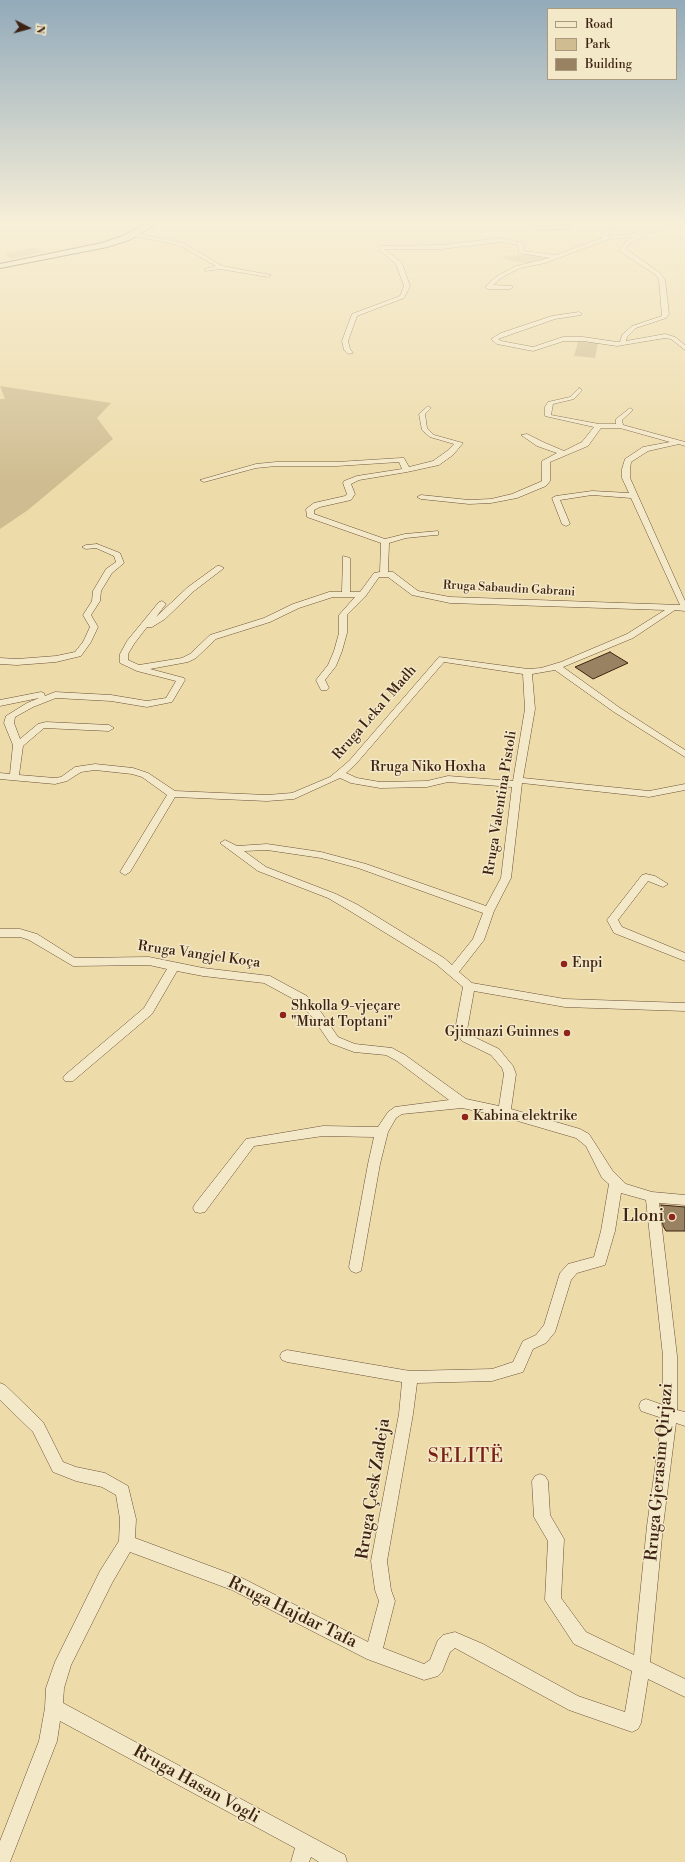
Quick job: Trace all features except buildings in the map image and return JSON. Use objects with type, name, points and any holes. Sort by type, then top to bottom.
[{"type":"street","points":[[350,353],[347,350],[345,341],[354,315],[368,310]]},
{"type":"street","points":[[623,343],[624,336],[634,327],[664,317],[666,314],[666,310]]},
{"type":"street","points":[[579,314],[554,318],[503,334],[494,340],[499,343],[528,349],[538,348],[563,339],[583,339],[612,344],[670,337],[685,348]]},
{"type":"street","points":[[579,390],[572,398],[550,403],[548,407],[548,416],[599,426],[620,426],[676,443],[685,444]]},
{"type":"street","points":[[428,408],[422,414],[424,429],[432,436],[456,442],[458,445],[436,463],[407,470],[357,478],[347,483],[351,494],[348,498],[317,505],[310,509],[310,515],[384,542],[405,536],[435,533]]},
{"type":"street","points":[[620,426],[618,420],[630,410]]},
{"type":"street","points":[[421,497],[469,502],[491,501],[514,496],[544,484],[546,481],[546,461],[585,444],[599,426]]},
{"type":"street","points":[[524,435],[540,444],[563,453]]},
{"type":"street","points":[[676,443],[646,449],[628,461],[626,478],[685,607]]},
{"type":"street","points":[[204,480],[256,466],[276,464],[337,464],[401,460],[407,470]]},
{"type":"street","points":[[566,524],[556,498],[592,493],[633,496]]},
{"type":"street","points":[[324,688],[320,680],[332,666],[338,651],[343,633],[343,616],[362,595],[377,575],[384,574],[384,542]]},
{"type":"street","points":[[0,661],[17,662],[56,659],[78,654],[87,642],[94,627],[87,615],[96,601],[97,591],[102,580],[120,563],[117,555],[97,546],[86,547]]},
{"type":"street","points":[[346,558],[346,593]]},
{"type":"street","points":[[143,628],[162,617],[190,589],[220,568]]},
{"type":"street","name":"Rruga Sabaudin Gabrani","points":[[384,574],[390,574],[414,593],[432,598],[468,601],[672,609],[685,607]]},
{"type":"street","points":[[136,668],[185,660],[193,656],[213,637],[267,620],[296,606],[332,594],[346,593],[362,595]]},
{"type":"street","points":[[0,703],[43,695],[111,698],[147,704],[169,700],[181,680],[136,668],[123,661],[124,654],[130,643],[162,604]]},
{"type":"street","name":"Rruga Leka I Madh","points":[[172,794],[284,798],[303,793],[340,774],[352,763],[436,664],[442,659],[528,672],[542,671],[557,667],[630,636],[672,609]]},
{"type":"street","points":[[557,667],[617,710],[685,754]]},
{"type":"street","name":"Rruga Valentina Pistoli","points":[[453,972],[478,940],[489,910],[506,878],[517,782],[530,709],[527,681],[528,672]]},
{"type":"street","points":[[14,777],[18,745],[9,723],[11,716],[30,705],[55,695]]},
{"type":"street","points":[[18,745],[26,740],[41,726],[46,725],[109,728]]},
{"type":"street","points":[[0,776],[45,782],[55,781],[85,767],[133,771],[154,780],[172,794],[125,872]]},
{"type":"street","name":"Rruga Niko Hoxha","points":[[340,774],[354,781],[380,785],[428,784],[448,779],[517,782],[649,794],[685,787]]},
{"type":"street","points":[[225,844],[262,869],[332,896],[354,908],[440,961],[469,986],[565,1003],[685,1007]]},
{"type":"street","points":[[235,850],[243,848],[267,847],[321,855],[362,866],[489,910]]},
{"type":"street","points":[[663,884],[646,877],[612,920],[613,925],[618,930],[685,957]]},
{"type":"street","name":"Rruga Vangjel Koça","points":[[0,933],[20,933],[33,937],[73,962],[149,960],[203,972],[266,979],[303,999],[317,1015],[334,1040],[354,1048],[388,1051],[401,1058],[462,1103],[504,1112],[585,1137],[607,1174],[616,1184]]},
{"type":"street","points":[[69,1078],[148,1011],[174,966]]},
{"type":"street","points":[[469,986],[461,1030],[466,1038],[495,1052],[507,1066],[510,1074],[504,1112]]},
{"type":"street","points":[[356,1267],[363,1216],[382,1132],[392,1115],[399,1110],[462,1103]]},
{"type":"street","points":[[200,1208],[250,1142],[323,1131],[382,1132]]},
{"type":"street","points":[[287,1356],[410,1377],[492,1374],[518,1367],[528,1345],[541,1339],[550,1328],[565,1277],[572,1268],[600,1261],[608,1230],[616,1184],[636,1194],[685,1200]]},
{"type":"street","name":"Rruga Gjerasim Qirjazi","points":[[632,1723],[641,1667],[670,1414],[670,1356],[652,1197]]},
{"type":"street","name":"Rruga Çesk Zadeja","points":[[373,1653],[384,1617],[387,1601],[383,1590],[379,1561],[406,1414],[410,1377]]},
{"type":"street","points":[[2,1862],[48,1741],[54,1708],[55,1688],[63,1662],[106,1577],[127,1543],[128,1519],[123,1491],[105,1480],[76,1474],[58,1467],[38,1427],[4,1393]]},
{"type":"street","points":[[646,1406],[685,1419]]},
{"type":"street","points":[[540,1481],[542,1517],[556,1539],[553,1600],[580,1638],[685,1688]]},
{"type":"street","name":"Rruga Hajdar Tafa","points":[[127,1543],[236,1584],[373,1653],[424,1672],[432,1670],[436,1666],[444,1646],[449,1641],[455,1640],[477,1650],[544,1689],[575,1704],[632,1723]]},
{"type":"street","name":"Rruga Hasan Vogli","points":[[54,1708],[338,1862]]},
{"type":"street","points":[[300,1862],[305,1844]]},
{"type":"green space","points":[[578,342],[598,343],[595,358],[574,356]]},
{"type":"green space","points":[[0,386],[111,403],[97,418],[113,439],[28,510],[0,529],[0,399],[5,399]]},
{"type":"place","name":"Enpi","points":[[564,964]]},
{"type":"place","name":"Shkolla 9-vjeçare \"Murat Toptani\"","points":[[283,1015]]},
{"type":"place","name":"Gjimnazi Guinnes","points":[[567,1033]]},
{"type":"place","name":"Kabina elektrike","points":[[465,1117]]},
{"type":"place","name":"Lloni","points":[[672,1217]]},
{"type":"district","name":"SELITË","points":[[466,1457]]}]
